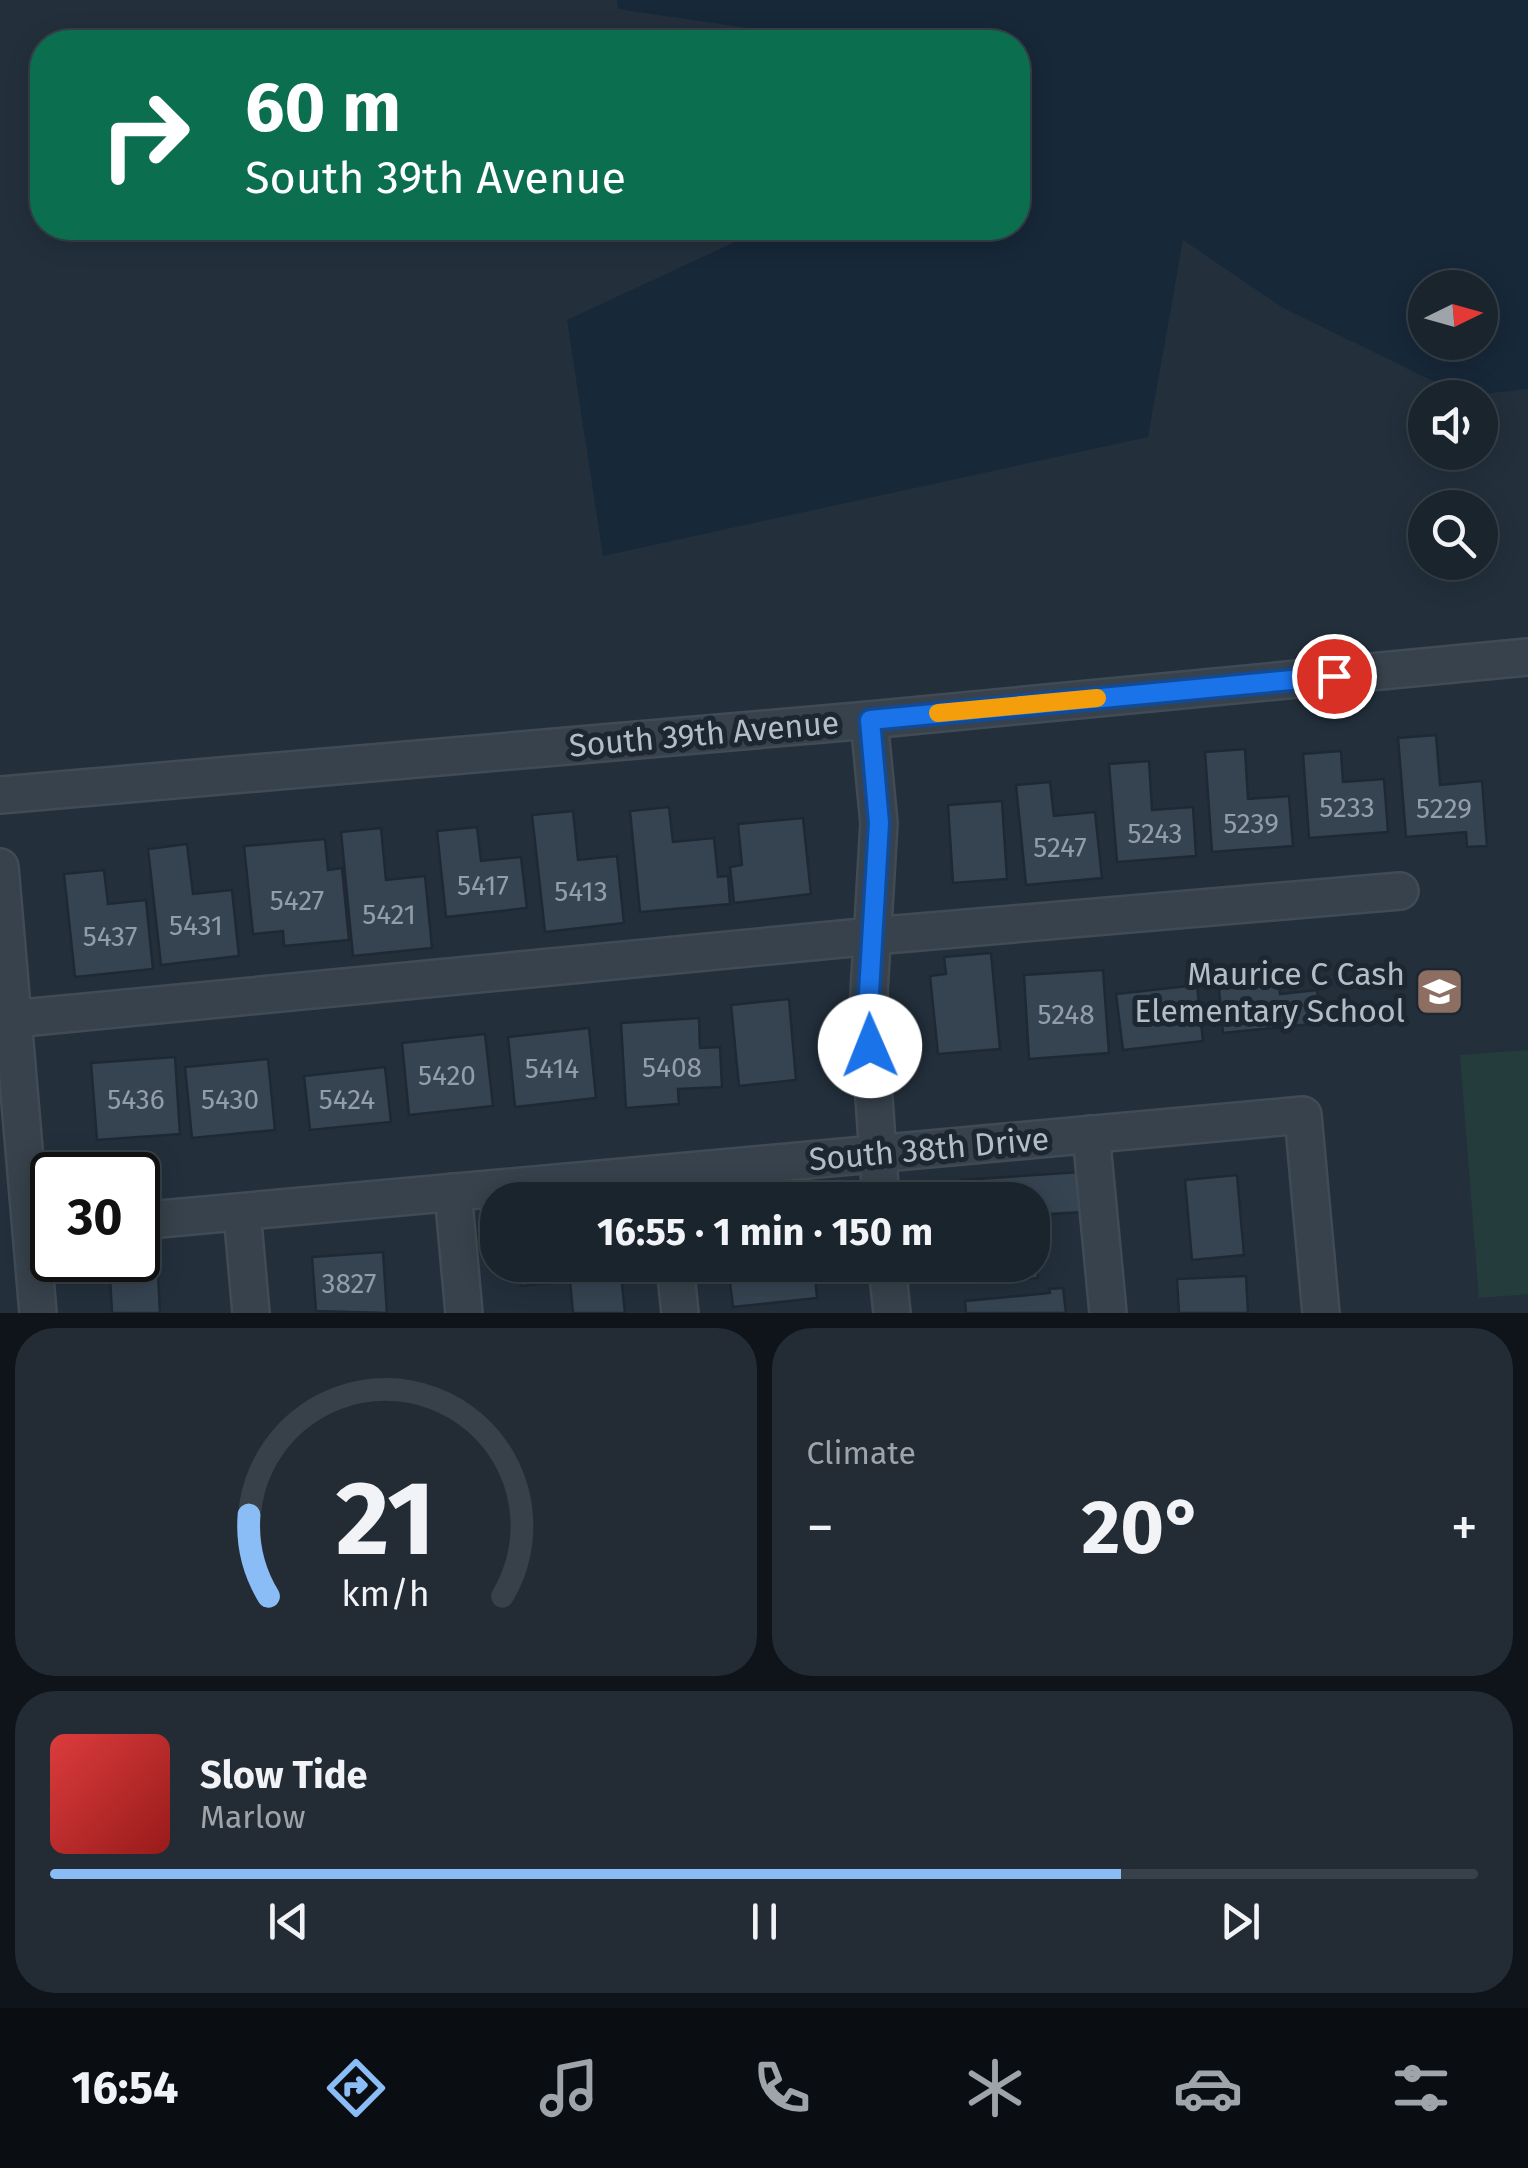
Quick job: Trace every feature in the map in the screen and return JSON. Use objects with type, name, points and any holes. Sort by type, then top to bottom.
[{"type":"street","name":"South 39th Avenue","points":[[0,795],[870,720],[1528,657]]},
{"type":"street","points":[[870,720],[879,823],[868,1010],[879,1182]]},
{"type":"street","points":[[0,867],[12,1019],[11,1128],[30,1191]]},
{"type":"street","points":[[12,1019],[872,936],[1400,891]]},
{"type":"street","name":"South 38th Drive","points":[[693,1182],[877,1153],[1302,1114],[1321,1313]]},
{"type":"street","points":[[1091,1134],[1108,1313]]},
{"type":"street","name":"South 38th Drive","points":[[160,1219],[480,1191]]},
{"type":"street","points":[[453,1192],[464,1313]]},
{"type":"street","points":[[242,1212],[251,1313]]},
{"type":"street","points":[[38,1313],[39,1282]]},
{"type":"street","points":[[677,1282],[680,1313]]},
{"type":"street","points":[[889,1282],[892,1313]]},
{"type":"green space","points":[[1528,1050],[1528,1294],[1479,1298],[1460,1055]]},
{"type":"water","points":[[617,0],[1528,0],[1528,389],[1498,392],[1498,380],[1431,380],[1283,308],[1183,240],[1148,437],[603,556],[567,320],[739,240],[1030,240],[1030,30],[761,30],[618,9]]},
{"type":"building","points":[[1436,735],[1440,785],[1482,781],[1487,846],[1467,847],[1466,832],[1406,837],[1398,738]]},
{"type":"building","points":[[1245,749],[1248,799],[1289,796],[1293,846],[1212,852],[1205,752]]},
{"type":"building","points":[[1341,751],[1343,782],[1384,779],[1388,832],[1309,838],[1303,754]]},
{"type":"building","points":[[1149,761],[1152,810],[1193,807],[1196,856],[1117,862],[1109,764]]},
{"type":"building","points":[[1050,782],[1054,816],[1095,812],[1102,878],[1026,885],[1016,785]]},
{"type":"building","points":[[1002,801],[1007,879],[953,883],[948,805]]},
{"type":"building","points":[[669,807],[673,842],[714,838],[718,877],[728,876],[730,904],[640,912],[630,811]]},
{"type":"building","points":[[573,811],[578,860],[617,856],[624,923],[545,932],[532,815]]},
{"type":"building","points":[[803,818],[811,894],[734,903],[730,867],[742,865],[738,824]]},
{"type":"building","points":[[477,827],[481,861],[521,857],[527,908],[446,917],[437,831]]},
{"type":"building","points":[[381,828],[386,880],[425,876],[432,948],[353,956],[341,832]]},
{"type":"building","points":[[325,839],[328,870],[342,868],[349,940],[284,946],[283,931],[253,934],[244,846]]},
{"type":"building","points":[[187,844],[193,894],[232,890],[239,956],[161,965],[148,849]]},
{"type":"building","points":[[104,870],[108,904],[146,900],[153,969],[75,977],[64,874]]},
{"type":"building","points":[[991,953],[1000,1049],[938,1054],[930,976],[946,974],[944,957]]},
{"type":"building","points":[[1277,965],[1280,994],[1317,990],[1321,1023],[1223,1033],[1219,989],[1236,987],[1234,969]]},
{"type":"building","points":[[1103,970],[1109,1053],[1029,1059],[1024,975]]},
{"type":"building","points":[[1197,985],[1203,1041],[1123,1050],[1116,994]]},
{"type":"building","points":[[789,999],[796,1080],[739,1086],[731,1005]]},
{"type":"building","points":[[699,1018],[700,1048],[720,1047],[722,1087],[678,1089],[679,1104],[626,1108],[621,1023]]},
{"type":"building","points":[[589,1028],[596,1098],[515,1107],[508,1037]]},
{"type":"building","points":[[485,1034],[493,1106],[409,1115],[402,1043]]},
{"type":"building","points":[[175,1057],[180,1134],[97,1140],[91,1063]]},
{"type":"building","points":[[268,1059],[275,1130],[192,1138],[185,1067]]},
{"type":"building","points":[[385,1067],[391,1122],[310,1130],[304,1076]]},
{"type":"building","points":[[1081,1172],[1083,1212],[1050,1214],[1050,1182],[962,1180]]},
{"type":"building","points":[[1237,1175],[1244,1255],[1192,1260],[1185,1180]]},
{"type":"building","points":[[383,1252],[387,1313],[316,1311],[312,1257]]},
{"type":"building","points":[[1246,1276],[1248,1313],[1179,1313],[1177,1279]]},
{"type":"building","points":[[110,1282],[158,1282],[160,1313],[112,1313]]},
{"type":"building","points":[[521,1282],[560,1282],[521,1286]]},
{"type":"building","points":[[570,1282],[622,1282],[625,1313],[573,1313]]},
{"type":"building","points":[[816,1282],[817,1298],[733,1307],[730,1283]]},
{"type":"building","points":[[1063,1288],[1066,1313],[966,1313],[965,1301],[1050,1293],[1049,1289]]},
{"type":"slow traffic","points":[[938,713],[1097,698]]},
{"type":"place","name":"Maurice C Cash Elementary School","points":[[1440,992]]},
{"type":"route","points":[[870,1046],[868,1010],[879,823],[870,720],[1334,676]]}]
